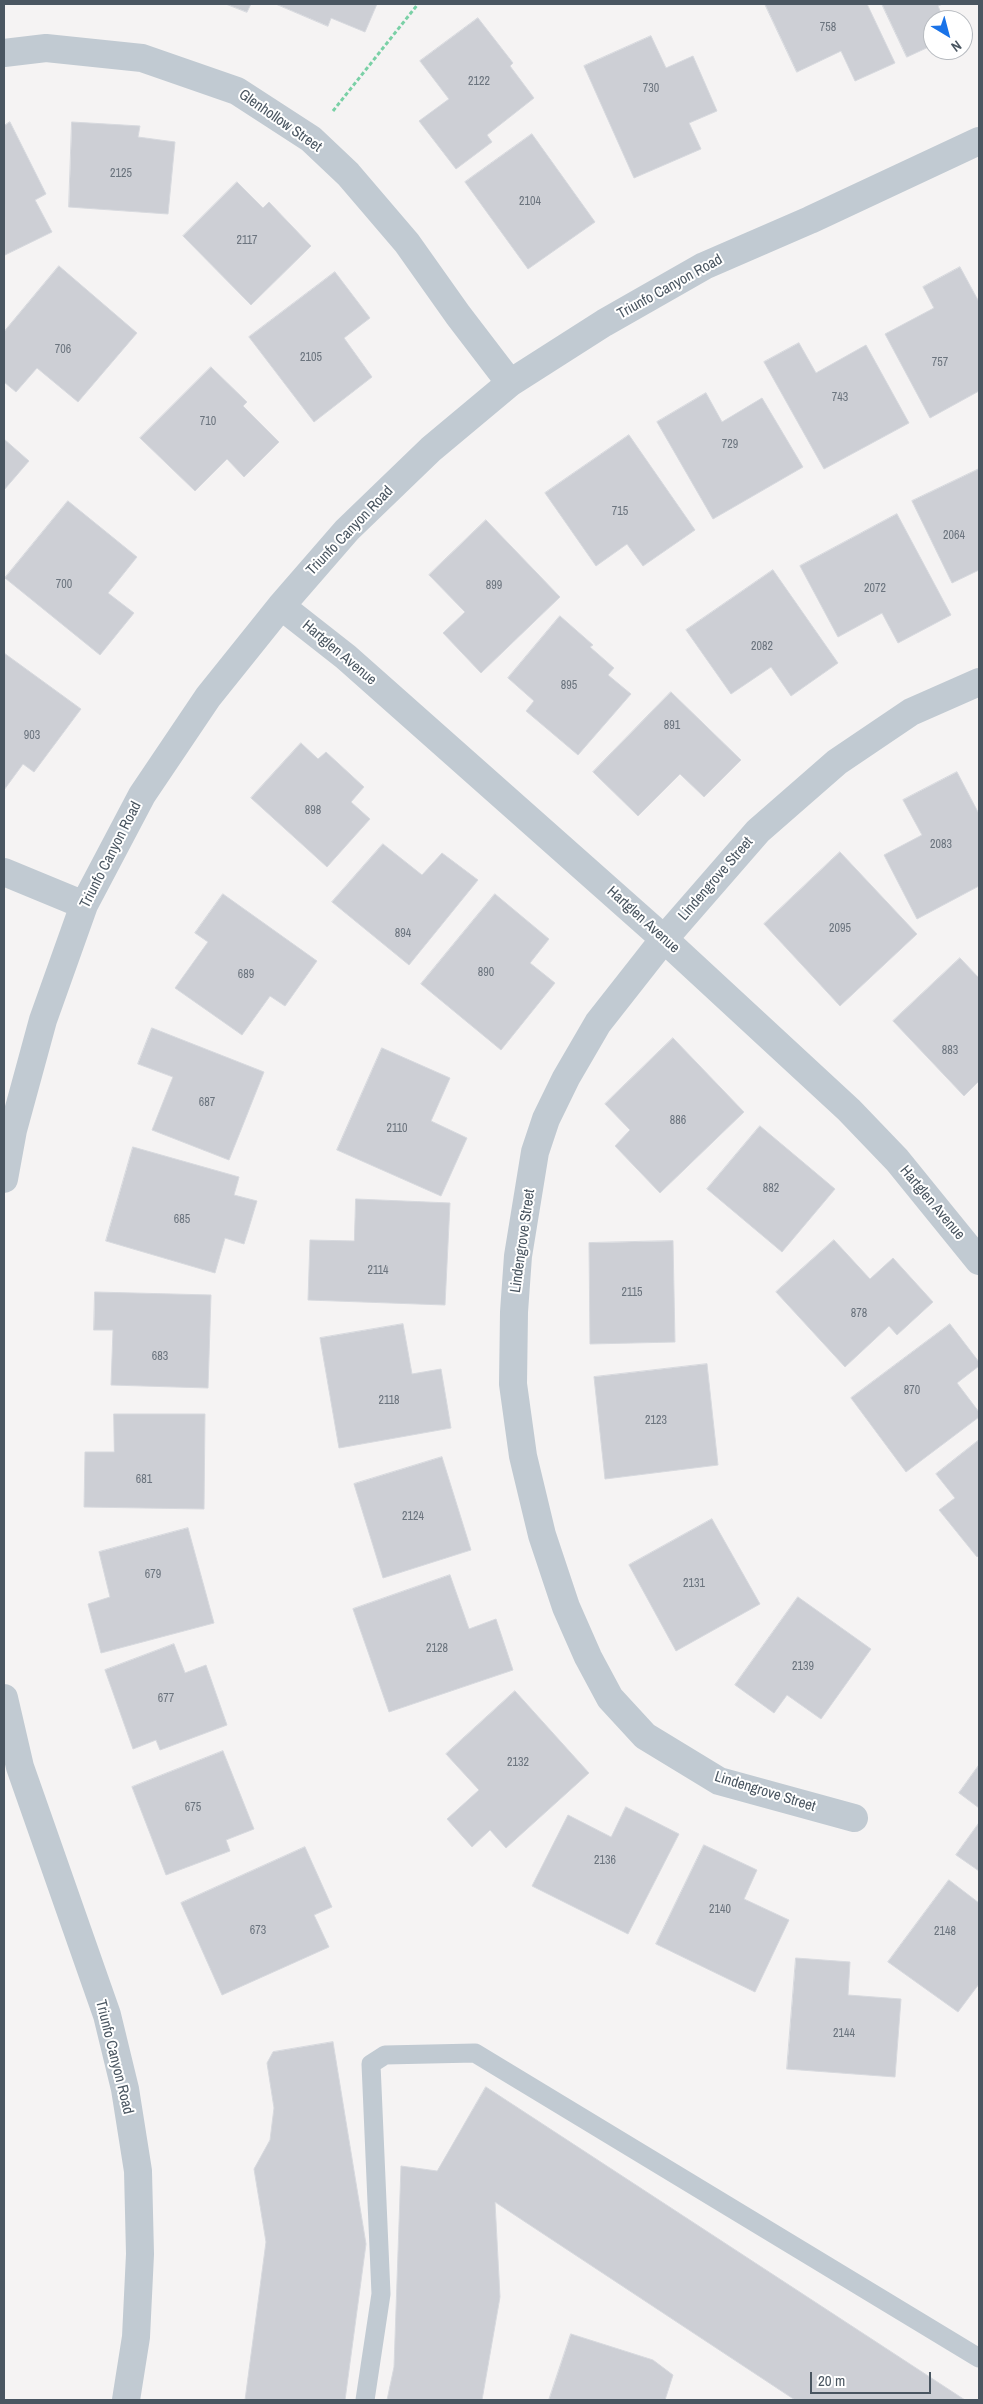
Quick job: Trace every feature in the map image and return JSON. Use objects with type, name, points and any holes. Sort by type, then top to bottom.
[{"type":"street","name":"Glenhollow Street","points":[[4,53],[46,48],[142,58],[237,90],[311,139],[348,174],[407,243],[458,315],[510,383]]},
{"type":"street","name":"Triunfo Canyon Road","points":[[4,1179],[13,1130],[43,1020],[84,905],[142,795],[208,696],[346,530],[431,449],[510,383],[604,323],[704,266],[810,220],[979,141]]},
{"type":"street","name":"Hartglen Avenue","points":[[281,606],[346,656],[664,939],[849,1110],[897,1160],[979,1261]]},
{"type":"street","name":"Lindengrove Street","points":[[854,1818],[719,1781],[645,1736],[616,1704],[588,1657],[566,1607],[542,1535],[523,1456],[513,1384],[514,1312],[518,1256],[535,1152],[546,1119],[562,1086],[598,1023],[664,939],[758,831],[837,762],[911,712],[979,682]]},
{"type":"street","points":[[4,872],[84,905]]},
{"type":"street","name":"Triunfo Canyon Road","points":[[4,1698],[20,1767],[40,1831],[107,2015],[125,2089],[138,2171],[140,2254],[136,2337],[126,2400]]},
{"type":"lane","points":[[365,2400],[381,2294],[371,2064],[385,2055],[475,2053],[979,2358]]},
{"type":"path","points":[[311,139],[418,4]]},
{"type":"building","points":[[226,4],[251,4],[247,12]]},
{"type":"building","points":[[276,4],[377,4],[365,32],[331,18],[328,26]]},
{"type":"building","points":[[765,4],[867,4],[895,63],[855,81],[841,51],[797,72]]},
{"type":"building","points":[[882,4],[943,4],[938,6],[940,10],[923,10],[923,50],[907,57]]},
{"type":"building","points":[[478,18],[513,63],[510,66],[534,98],[487,135],[492,142],[456,169],[419,121],[449,99],[420,61]]},
{"type":"building","points":[[651,36],[666,68],[693,56],[717,111],[689,123],[701,149],[634,178],[584,66]]},
{"type":"building","points":[[10,122],[46,194],[35,200],[52,232],[5,255],[4,126]]},
{"type":"building","points":[[72,122],[140,126],[138,137],[175,142],[168,214],[69,207]]},
{"type":"building","points":[[532,134],[595,222],[528,269],[465,182]]},
{"type":"building","points":[[237,182],[263,208],[269,202],[311,246],[251,305],[183,236]]},
{"type":"building","points":[[59,266],[137,333],[78,402],[37,368],[16,392],[4,382],[4,332]]},
{"type":"building","points":[[960,267],[979,302],[979,391],[930,418],[885,334],[934,308],[923,287]]},
{"type":"building","points":[[335,272],[370,318],[344,338],[372,377],[314,422],[249,337]]},
{"type":"building","points":[[799,343],[816,373],[866,345],[909,423],[824,469],[764,362]]},
{"type":"building","points":[[211,367],[247,402],[243,406],[279,442],[244,477],[227,459],[195,491],[140,438]]},
{"type":"building","points":[[706,393],[722,422],[762,398],[803,467],[713,519],[657,422]]},
{"type":"building","points":[[629,435],[695,530],[643,566],[627,544],[596,566],[545,493]]},
{"type":"building","points":[[4,439],[29,461],[4,490]]},
{"type":"building","points":[[979,469],[979,570],[952,583],[912,501]]},
{"type":"building","points":[[68,501],[137,557],[108,593],[134,613],[100,655],[5,578]]},
{"type":"building","points":[[897,514],[951,615],[898,643],[882,613],[838,637],[800,566]]},
{"type":"building","points":[[486,520],[560,597],[481,673],[443,633],[465,612],[429,575]]},
{"type":"building","points":[[773,570],[838,663],[791,696],[771,667],[731,694],[686,630]]},
{"type":"building","points":[[560,616],[593,645],[590,647],[614,668],[608,675],[631,694],[578,755],[526,711],[534,701],[508,678]]},
{"type":"building","points":[[4,653],[81,709],[34,772],[23,764],[4,790]]},
{"type":"building","points":[[671,692],[741,760],[704,797],[680,774],[638,816],[593,772]]},
{"type":"building","points":[[301,743],[318,759],[326,752],[364,787],[351,802],[370,819],[327,867],[251,798]]},
{"type":"building","points":[[957,772],[979,814],[979,886],[917,919],[884,855],[922,835],[903,800]]},
{"type":"building","points":[[383,844],[422,875],[442,853],[478,880],[409,965],[332,902]]},
{"type":"building","points":[[840,852],[917,934],[840,1006],[764,924]]},
{"type":"building","points":[[223,894],[317,961],[285,1006],[270,996],[242,1035],[175,988],[208,942],[195,933]]},
{"type":"building","points":[[495,894],[549,939],[530,963],[555,983],[501,1050],[421,984]]},
{"type":"building","points":[[960,958],[979,978],[979,1081],[964,1096],[893,1021]]},
{"type":"building","points":[[152,1028],[264,1072],[229,1160],[152,1130],[173,1077],[138,1064]]},
{"type":"building","points":[[673,1038],[744,1112],[660,1193],[615,1146],[630,1130],[605,1104]]},
{"type":"building","points":[[382,1048],[450,1078],[431,1121],[467,1138],[441,1196],[337,1150]]},
{"type":"building","points":[[760,1126],[835,1189],[782,1252],[707,1189]]},
{"type":"building","points":[[133,1147],[239,1177],[234,1195],[257,1201],[244,1244],[225,1238],[215,1273],[106,1241]]},
{"type":"building","points":[[356,1199],[450,1203],[445,1305],[308,1300],[310,1240],[354,1241]]},
{"type":"building","points":[[834,1240],[870,1279],[893,1258],[933,1302],[897,1335],[889,1326],[845,1367],[776,1292]]},
{"type":"building","points":[[673,1241],[675,1342],[590,1344],[589,1243]]},
{"type":"building","points":[[95,1292],[211,1295],[208,1388],[111,1385],[113,1330],[94,1330]]},
{"type":"building","points":[[403,1324],[412,1374],[441,1369],[451,1428],[339,1448],[320,1338]]},
{"type":"building","points":[[950,1324],[979,1362],[979,1366],[957,1383],[979,1412],[979,1417],[906,1472],[851,1398]]},
{"type":"building","points":[[707,1364],[718,1465],[605,1479],[594,1377]]},
{"type":"building","points":[[114,1414],[205,1414],[204,1509],[84,1507],[85,1452],[114,1452]]},
{"type":"building","points":[[979,1440],[979,1555],[977,1557],[939,1510],[955,1498],[936,1474]]},
{"type":"building","points":[[442,1457],[471,1550],[383,1578],[354,1484]]},
{"type":"building","points":[[712,1519],[760,1604],[676,1651],[629,1565]]},
{"type":"building","points":[[188,1528],[214,1623],[101,1653],[88,1604],[110,1597],[99,1552]]},
{"type":"building","points":[[450,1575],[469,1629],[496,1619],[513,1670],[389,1712],[353,1609]]},
{"type":"building","points":[[798,1597],[871,1649],[821,1719],[787,1695],[774,1713],[735,1685]]},
{"type":"building","points":[[174,1644],[185,1673],[206,1665],[227,1725],[160,1750],[156,1740],[133,1749],[105,1670]]},
{"type":"building","points":[[515,1691],[589,1773],[506,1848],[490,1830],[472,1847],[447,1819],[479,1790],[446,1754]]},
{"type":"building","points":[[223,1751],[254,1829],[226,1840],[230,1851],[166,1875],[132,1787]]},
{"type":"building","points":[[979,1765],[979,1808],[959,1793]]},
{"type":"building","points":[[626,1807],[679,1834],[628,1934],[532,1886],[568,1815],[611,1837]]},
{"type":"building","points":[[979,1823],[979,1871],[956,1855]]},
{"type":"building","points":[[704,1845],[757,1870],[744,1899],[789,1920],[755,1992],[656,1944]]},
{"type":"building","points":[[305,1847],[332,1907],[314,1915],[329,1947],[222,1995],[181,1903]]},
{"type":"building","points":[[949,1880],[979,1903],[979,1984],[958,2012],[888,1962]]},
{"type":"building","points":[[796,1958],[850,1962],[848,1995],[901,1999],[895,2077],[787,2069]]},
{"type":"building","points":[[333,2042],[366,2244],[345,2400],[245,2400],[266,2242],[254,2169],[270,2140],[274,2108],[267,2063],[273,2052]]},
{"type":"building","points":[[486,2087],[965,2400],[795,2400],[495,2202],[500,2297],[482,2400],[387,2400],[394,2367],[401,2166],[437,2171]]},
{"type":"building","points":[[571,2334],[653,2360],[673,2375],[665,2400],[549,2400]]}]
